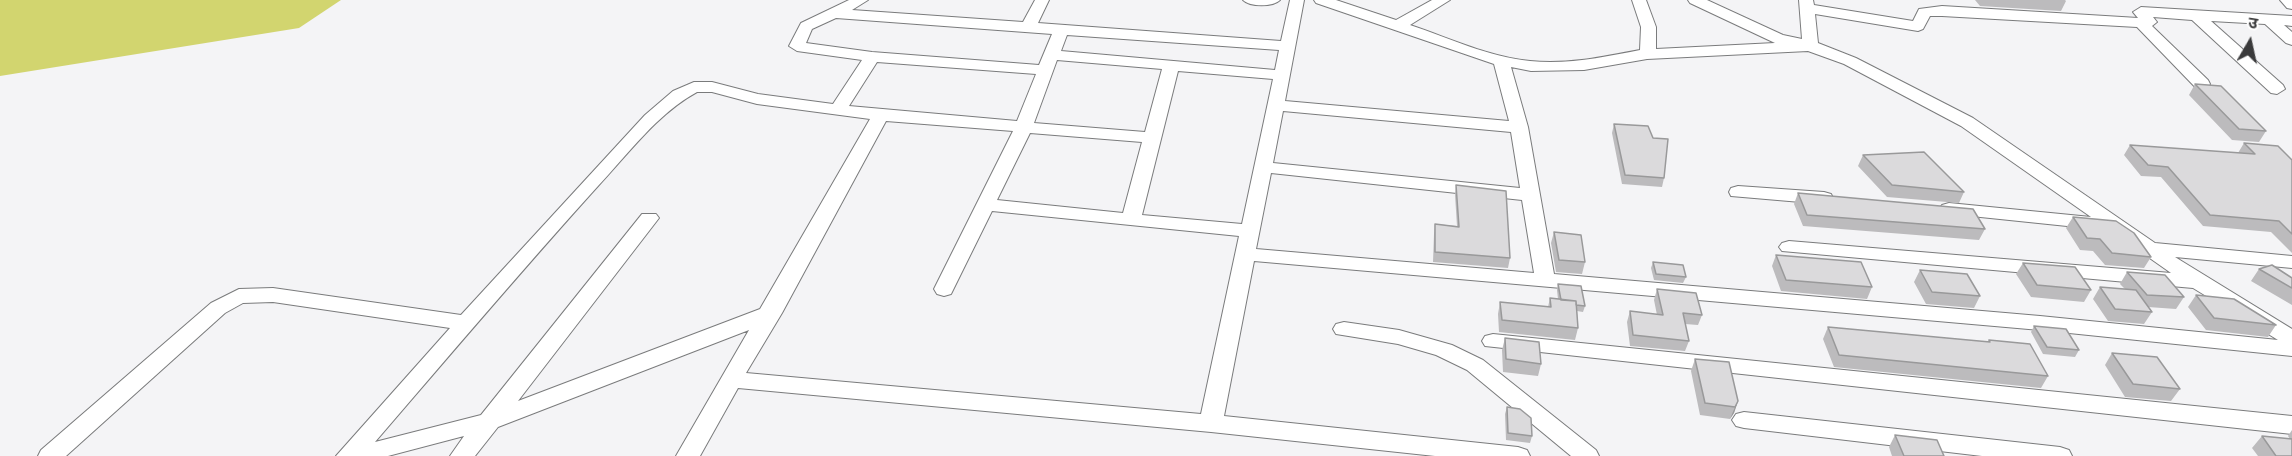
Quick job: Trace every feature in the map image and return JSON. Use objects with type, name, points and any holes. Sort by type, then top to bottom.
[{"type":"street","points":[[861,0],[806,26],[797,46],[872,57],[1171,66],[1281,75]]},
{"type":"street","points":[[1028,27],[1042,0]]},
{"type":"street","points":[[1250,0],[1273,0]]},
{"type":"street","points":[[1211,423],[1297,0]]},
{"type":"street","points":[[1321,0],[1501,61],[1531,66],[1584,65],[1647,54],[1810,46]]},
{"type":"street","points":[[1396,27],[1443,0]]},
{"type":"street","points":[[1639,0],[1645,12],[1652,41],[1647,54]]},
{"type":"street","points":[[1695,0],[1778,39],[1810,46],[1850,61],[1967,122],[2050,181],[2120,225],[2199,283],[2292,339]]},
{"type":"street","points":[[2287,0],[2292,5]]},
{"type":"street","points":[[1810,46],[1806,4],[1918,26],[1924,12],[1942,11],[2141,23],[2149,22],[2141,12],[2292,21]]},
{"type":"street","points":[[832,13],[1287,46]]},
{"type":"street","points":[[2196,15],[2277,89]]},
{"type":"street","points":[[2268,19],[2292,40]]},
{"type":"street","points":[[2141,23],[2202,84]]},
{"type":"street","points":[[944,289],[1024,127],[1061,29]]},
{"type":"street","points":[[839,108],[872,57]]},
{"type":"street","points":[[1501,61],[1520,127],[1545,280]]},
{"type":"street","points":[[1131,219],[1171,66]]},
{"type":"street","points":[[348,456],[651,119],[679,95],[694,87],[712,87],[757,99],[881,115],[1152,138]]},
{"type":"street","points":[[1275,105],[1520,127]]},
{"type":"street","points":[[688,456],[881,115]]},
{"type":"street","points":[[1262,167],[1530,195]]},
{"type":"street","points":[[1738,192],[1846,200]]},
{"type":"street","points":[[986,205],[1249,231]]},
{"type":"street","points":[[1936,208],[2120,225]]},
{"type":"street","points":[[462,456],[649,218]]},
{"type":"street","points":[[1789,247],[2199,283]]},
{"type":"street","points":[[2151,249],[2292,262]]},
{"type":"street","points":[[1245,254],[2040,323],[2292,349]]},
{"type":"street","points":[[2253,258],[2292,283]]},
{"type":"street","points":[[50,456],[218,308],[239,296],[273,295],[466,323]]},
{"type":"street","points":[[353,456],[490,421],[771,313]]},
{"type":"street","points":[[1344,329],[1399,336],[1444,350],[1475,365],[1587,456]]},
{"type":"street","points":[[1492,341],[2292,425]]},
{"type":"street","points":[[733,380],[1211,423],[1518,456]]},
{"type":"street","points":[[1744,420],[2060,456]]},
{"type":"green space","points":[[0,0],[341,0],[299,28],[0,76]]},
{"type":"building","points":[[2195,84],[2221,86],[2266,131],[2239,129]]},
{"type":"building","points":[[1614,124],[1648,126],[1653,138],[1668,139],[1664,178],[1625,175]]},
{"type":"building","points":[[2244,143],[2278,146],[2292,160],[2292,234],[2279,221],[2210,215],[2168,167],[2148,165],[2130,145],[2255,154]]},
{"type":"building","points":[[1924,152],[1964,192],[1892,185],[1863,155]]},
{"type":"building","points":[[1456,185],[1506,191],[1510,258],[1435,252],[1435,224],[1459,227]]},
{"type":"building","points":[[1798,193],[1973,209],[1985,229],[1807,215]]},
{"type":"building","points":[[2073,217],[2116,221],[2134,233],[2151,257],[2112,253],[2100,239],[2087,238]]},
{"type":"building","points":[[1554,232],[1581,235],[1585,262],[1559,260]]},
{"type":"building","points":[[1776,255],[1861,262],[1872,287],[1786,280]]},
{"type":"building","points":[[1653,262],[1683,265],[1686,277],[1656,274]]},
{"type":"building","points":[[2023,263],[2075,267],[2091,290],[2037,285]]},
{"type":"building","points":[[2272,265],[2292,278],[2292,288],[2259,269]]},
{"type":"building","points":[[1920,270],[1967,274],[1980,296],[1932,292]]},
{"type":"building","points":[[2127,272],[2165,275],[2184,297],[2147,295]]},
{"type":"building","points":[[1558,284],[1581,286],[1585,306],[1576,305],[1576,301],[1561,300]]},
{"type":"building","points":[[2100,287],[2136,290],[2152,312],[2115,309]]},
{"type":"building","points":[[1657,289],[1696,293],[1702,315],[1683,313],[1689,341],[1633,335],[1630,311],[1663,315]]},
{"type":"building","points":[[2196,295],[2234,299],[2276,325],[2214,318]]},
{"type":"building","points":[[1550,298],[1576,301],[1578,328],[1502,320],[1500,302],[1551,307]]},
{"type":"building","points":[[2034,326],[2066,329],[2079,350],[2047,347]]},
{"type":"building","points":[[1828,327],[2030,344],[2048,376],[1839,355]]},
{"type":"building","points":[[1505,338],[1539,342],[1541,364],[1506,359]]},
{"type":"building","points":[[2112,353],[2157,357],[2180,389],[2133,384]]},
{"type":"building","points":[[1695,359],[1729,362],[1738,401],[1735,407],[1705,403]]},
{"type":"building","points":[[1507,407],[1520,409],[1531,418],[1532,436],[1508,433]]},
{"type":"building","points":[[1895,435],[1937,440],[1944,456],[1904,456]]},
{"type":"building","points":[[2262,436],[2292,439],[2292,456],[2276,456]]}]
